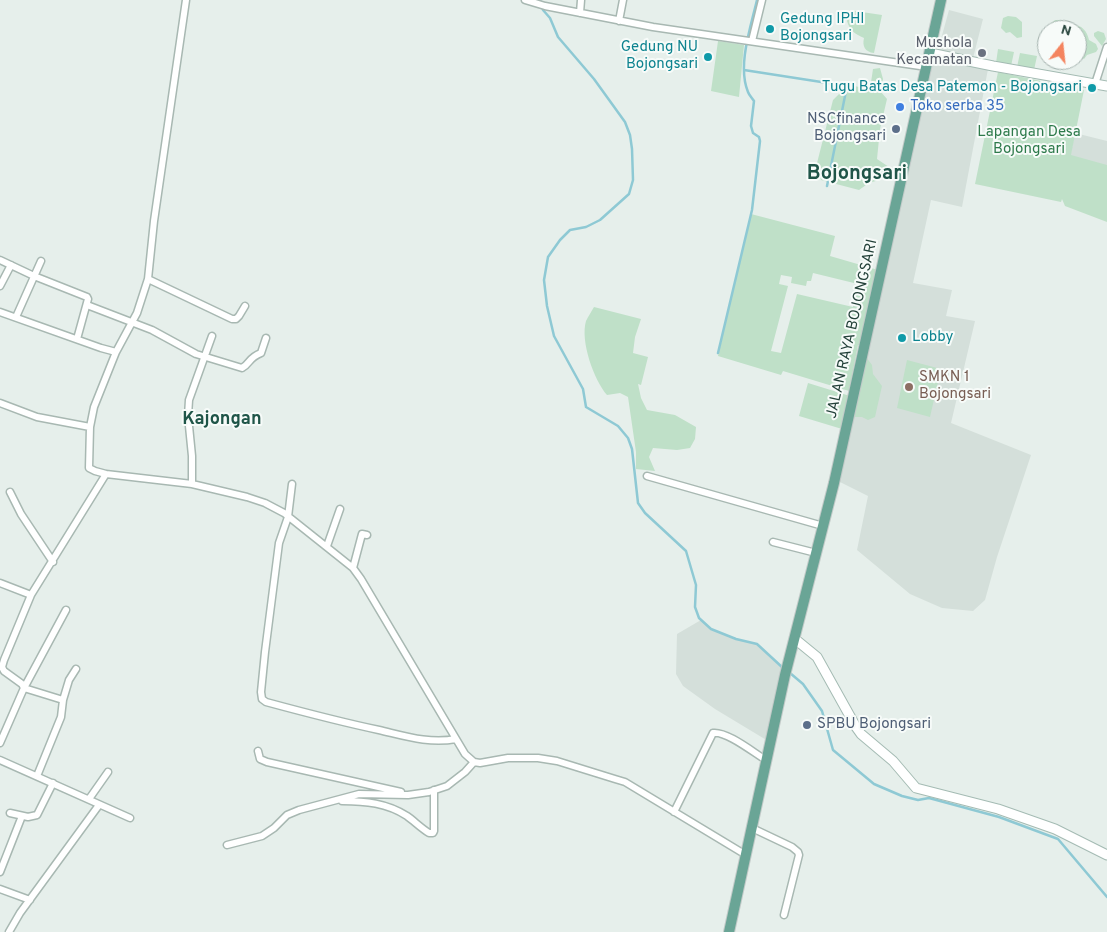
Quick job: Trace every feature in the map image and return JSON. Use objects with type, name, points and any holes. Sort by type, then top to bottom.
[{"type":"main road","name":"JALAN RAYA BOJONGSARI","points":[[730,932],[785,675],[854,396],[942,0]]},
{"type":"street","points":[[186,0],[154,221],[148,278],[137,313],[116,352],[94,407],[90,427],[88,468],[106,474],[192,484],[247,497],[288,516],[353,568],[465,754],[474,762],[480,763],[508,758],[557,760],[625,782],[746,855]]},
{"type":"street","points":[[525,0],[619,21],[927,67]]},
{"type":"street","points":[[580,13],[581,0]]},
{"type":"street","points":[[619,21],[623,0]]},
{"type":"street","points":[[749,40],[762,0]]},
{"type":"street","points":[[1095,84],[1107,47]]},
{"type":"street","points":[[930,52],[992,66],[1107,86]]},
{"type":"street","points":[[0,260],[34,276],[87,296],[87,305],[77,339]]},
{"type":"street","points":[[16,317],[41,261]]},
{"type":"street","points":[[0,286],[11,264]]},
{"type":"street","points":[[148,278],[232,319],[236,319],[239,316],[244,306]]},
{"type":"street","points":[[87,305],[158,333],[189,351],[242,368],[252,356],[261,354],[266,338]]},
{"type":"street","points":[[0,312],[116,352]]},
{"type":"street","points":[[192,484],[192,456],[188,416],[190,400],[212,336]]},
{"type":"street","points":[[0,403],[37,417],[90,427]]},
{"type":"street","points":[[63,700],[24,688],[22,684],[7,675],[2,667],[31,595],[106,474]]},
{"type":"street","points":[[646,476],[823,526]]},
{"type":"street","points":[[292,484],[288,516],[279,543],[264,660],[262,699],[266,702],[342,722],[417,739],[444,741],[456,739]]},
{"type":"street","points":[[10,492],[21,514],[52,562]]},
{"type":"street","points":[[327,546],[340,509]]},
{"type":"street","points":[[353,568],[362,534],[367,535]]},
{"type":"street","points":[[773,542],[816,552]]},
{"type":"street","points":[[0,583],[31,595]]},
{"type":"street","points":[[0,744],[24,688],[66,610]]},
{"type":"street","points":[[795,639],[817,657],[856,727],[865,738],[894,761],[914,786],[1004,811],[1055,829],[1107,854]]},
{"type":"street","points":[[37,776],[61,717],[63,700],[69,680],[76,668]]},
{"type":"street","points":[[674,812],[713,733],[736,741],[766,760]]},
{"type":"street","points":[[258,751],[260,760],[397,790],[408,795]]},
{"type":"street","points":[[0,760],[130,818]]},
{"type":"street","points":[[227,845],[262,836],[292,812],[359,794],[408,795],[447,786],[466,772],[474,762]]},
{"type":"street","points":[[90,799],[108,772]]},
{"type":"street","points":[[10,813],[34,817],[37,815],[53,783]]},
{"type":"street","points":[[333,802],[367,801],[378,804],[399,811],[429,833],[433,833],[435,812],[434,790]]},
{"type":"street","points":[[8,932],[99,805]]},
{"type":"street","points":[[0,872],[22,816]]},
{"type":"street","points":[[752,828],[792,847],[798,852],[799,855],[784,915]]},
{"type":"street","points":[[0,889],[30,900]]},
{"type":"shaded area","points":[[949,10],[983,19],[973,58],[938,50]]},
{"type":"shaded area","points":[[938,57],[988,69],[962,207],[931,200],[913,283],[952,290],[946,316],[975,321],[951,423],[1031,455],[997,557],[985,600],[973,611],[942,608],[910,594],[857,550],[868,496],[838,481],[879,304],[931,63]]},
{"type":"shaded area","points":[[1075,133],[1107,141],[1107,177],[1068,167]]},
{"type":"shaded area","points":[[701,620],[711,629],[736,639],[757,644],[784,668],[768,741],[715,709],[683,686],[676,674],[677,634]]},
{"type":"green space","points":[[855,11],[882,15],[874,53],[866,50],[863,44],[864,38],[853,32],[848,24],[847,21],[851,13]]},
{"type":"green space","points":[[1008,16],[1016,17],[1022,22],[1022,37],[1017,38],[1010,32],[1006,33],[1001,28],[1003,18]]},
{"type":"green space","points":[[1098,31],[1104,33],[1106,39],[1102,46],[1094,36],[1094,33]]},
{"type":"green space","points":[[1087,34],[1089,40],[1096,44],[1098,49],[1096,52],[1087,55]]},
{"type":"green space","points":[[718,41],[744,45],[739,97],[711,91]]},
{"type":"green space","points":[[998,49],[1014,52],[1011,66],[996,63]]},
{"type":"green space","points":[[1020,53],[1037,56],[1034,70],[1017,67]]},
{"type":"green space","points":[[880,68],[883,79],[881,92],[887,99],[880,129],[877,159],[892,169],[889,177],[869,183],[859,190],[821,180],[816,167],[833,100],[843,90],[854,86],[870,89],[873,69]]},
{"type":"green space","name":"Lapangan Desa Bojongsari","points":[[998,72],[1084,90],[1071,155],[1107,165],[1107,222],[1065,206],[1062,199],[1061,202],[975,184]]},
{"type":"green space","points":[[751,214],[835,236],[830,256],[878,270],[862,345],[858,345],[849,391],[783,371],[781,375],[718,356]],"holes":[[[813,273],[858,284],[854,291],[853,307],[797,294],[781,353],[771,351],[788,286],[779,284],[781,275],[792,277],[791,283],[806,286],[807,281],[811,281]]]},
{"type":"green space","points":[[594,307],[641,319],[635,337],[633,353],[648,357],[641,385],[638,384],[641,398],[647,410],[675,415],[696,427],[695,439],[690,448],[677,450],[653,448],[649,457],[655,471],[636,469],[636,452],[628,397],[620,393],[607,395],[597,380],[589,360],[585,329],[586,321]]},
{"type":"green space","points":[[866,357],[872,365],[873,374],[882,386],[875,417],[868,420],[862,417],[852,417]]},
{"type":"green space","points":[[907,360],[941,369],[930,417],[897,408]]},
{"type":"green space","points":[[808,383],[850,396],[842,429],[799,416]]},
{"type":"waterway","points":[[540,0],[543,10],[550,18],[558,37],[594,79],[625,122],[630,135],[632,149],[633,180],[629,194],[600,220],[586,227],[570,230],[548,257],[544,280],[547,306],[554,336],[583,389],[586,407],[618,426],[628,438],[632,449],[638,503],[645,513],[686,551],[696,585],[695,607],[699,618],[711,629],[736,639],[757,644],[783,668]]},
{"type":"waterway","points":[[718,353],[752,210],[760,141],[759,137],[753,133],[751,126],[754,101],[748,92],[744,70],[746,46],[757,0]]},
{"type":"waterway","points":[[744,70],[847,86],[827,186]]},
{"type":"waterway","points":[[790,673],[803,684],[822,711],[833,750],[874,784],[902,796],[918,800],[929,798],[999,817],[1058,839],[1107,897]]},
{"type":"place","name":"Gedung IPHI Bojongsari","points":[[770,29]]},
{"type":"place","name":"Mushola Kecamatan","points":[[982,53]]},
{"type":"place","name":"Gedung NU Bojongsari","points":[[708,57]]},
{"type":"place","name":"Tugu Batas Desa Patemon - Bojongsari","points":[[1092,88]]},
{"type":"place","name":"Toko serba 35","points":[[900,107]]},
{"type":"place","name":"NSCfinance Bojongsari","points":[[896,129]]},
{"type":"place","name":"Lobby","points":[[902,338]]},
{"type":"place","name":"SMKN 1 Bojongsari","points":[[909,387]]},
{"type":"place","name":"SPBU Bojongsari","points":[[807,725]]},
{"type":"district","name":"Bojongsari","points":[[857,175]]},
{"type":"district","name":"Kajongan","points":[[222,420]]}]
